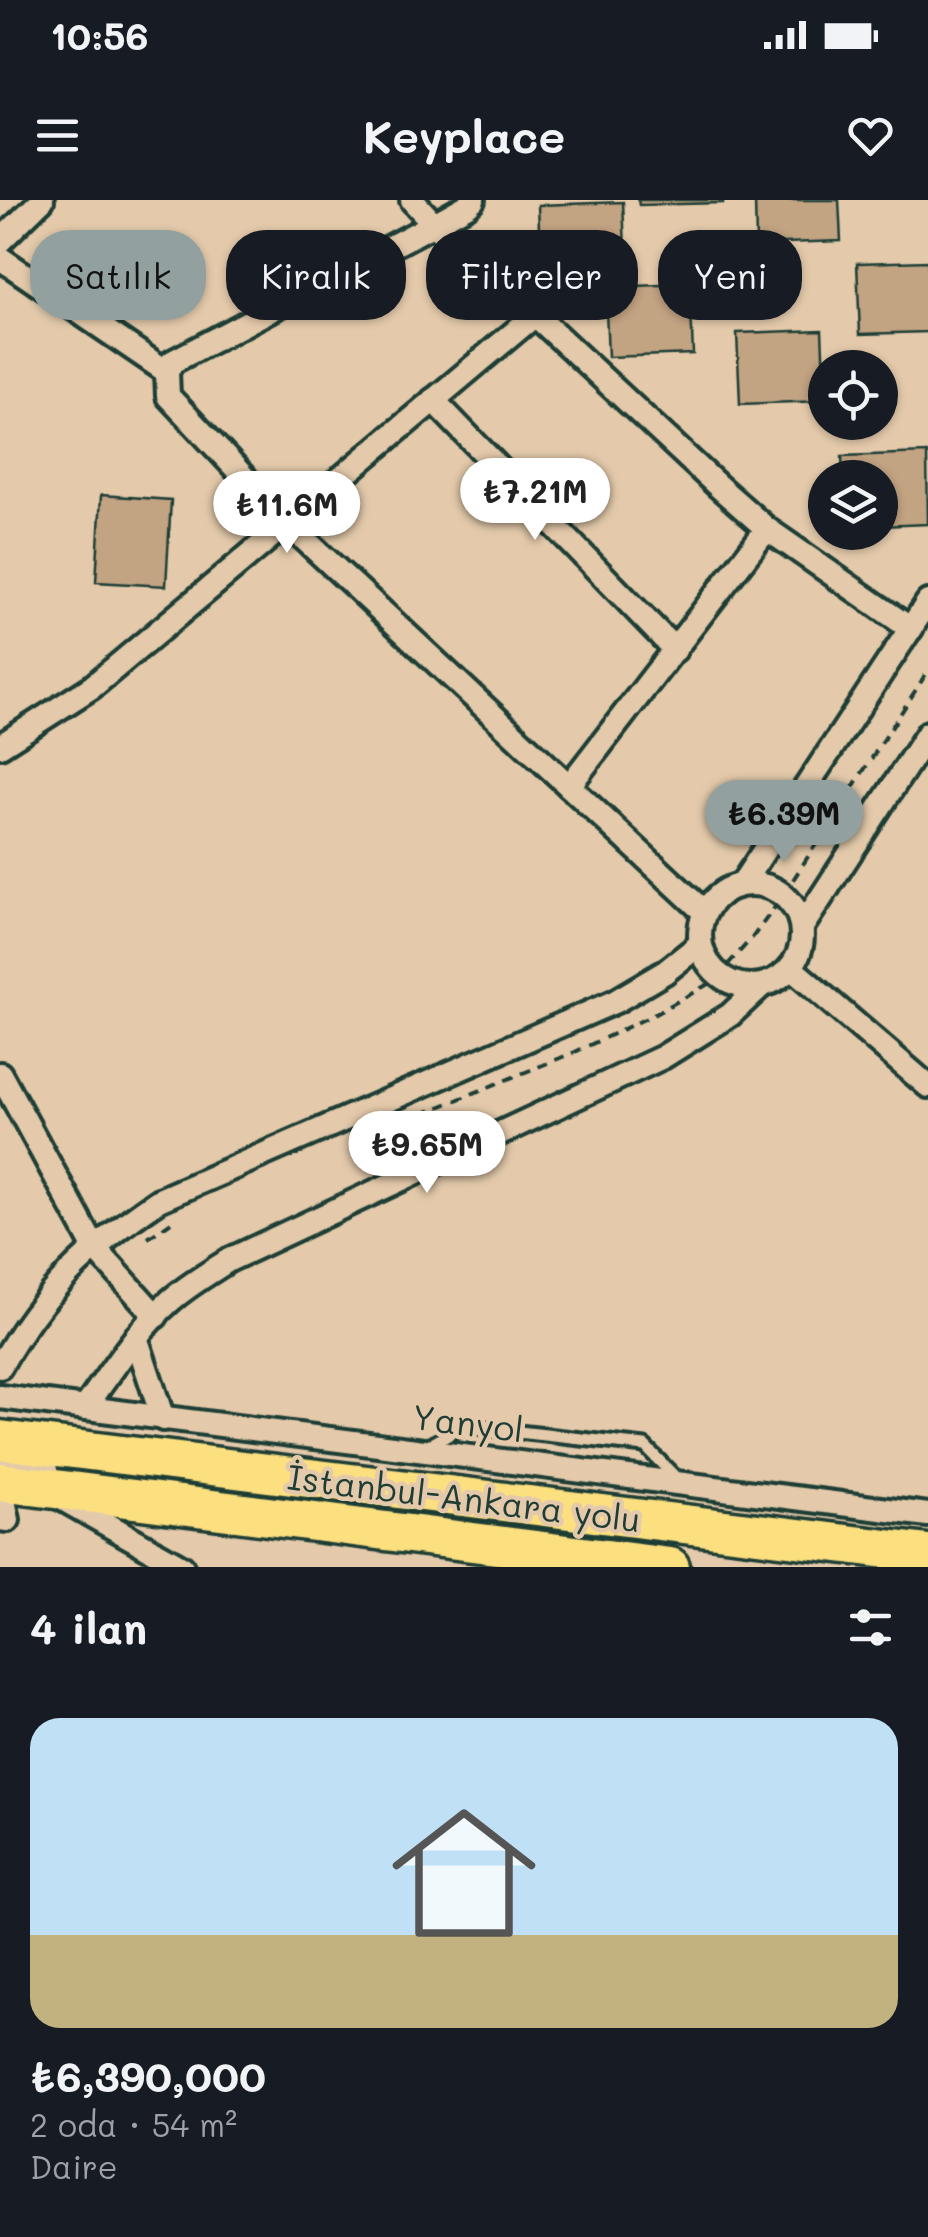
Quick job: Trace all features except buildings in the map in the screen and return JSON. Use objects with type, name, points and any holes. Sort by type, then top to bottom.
[{"type":"highway","name":"İstanbul-Ankara yolu","points":[[0,1440],[928,1554]]},
{"type":"highway","points":[[0,1482],[670,1567]]},
{"type":"street","points":[[0,241],[42,200]]},
{"type":"street","points":[[412,200],[439,230]]},
{"type":"street","points":[[472,200],[283,305],[184,354],[172,362],[167,372],[168,396],[286,522],[704,912]]},
{"type":"street","points":[[0,258],[167,372]]},
{"type":"street","points":[[0,746],[92,687],[529,320]]},
{"type":"street","points":[[540,320],[768,530],[910,629]]},
{"type":"street","points":[[433,400],[674,650]]},
{"type":"street","points":[[570,786],[768,530]]},
{"type":"street","points":[[742,884],[928,602]]},
{"type":"street","points":[[802,927],[928,734]]},
{"type":"street","points":[[742,884],[760,884],[777,890],[790,902],[802,927],[800,952],[791,968],[778,980],[761,986],[729,982],[706,960],[700,944],[704,912],[726,889],[742,884]]},
{"type":"street","points":[[0,1367],[20,1332],[58,1282],[94,1247],[159,1200],[616,1001],[700,944]]},
{"type":"street","points":[[791,968],[928,1086]]},
{"type":"street","points":[[85,1408],[136,1337],[195,1281],[229,1260],[663,1057],[730,1015],[761,986]]},
{"type":"street","points":[[0,1074],[94,1247],[156,1316]]},
{"type":"street","points":[[136,1337],[163,1419]]},
{"type":"street","name":"Yanyol","points":[[0,1397],[928,1515]]},
{"type":"street","points":[[0,1463],[182,1567]]},
{"type":"street","points":[[0,1463],[582,1567]]},
{"type":"street","points":[[0,1482],[3,1524]]},
{"type":"lane","points":[[420,1451],[464,1426],[646,1446],[681,1483]]}]
